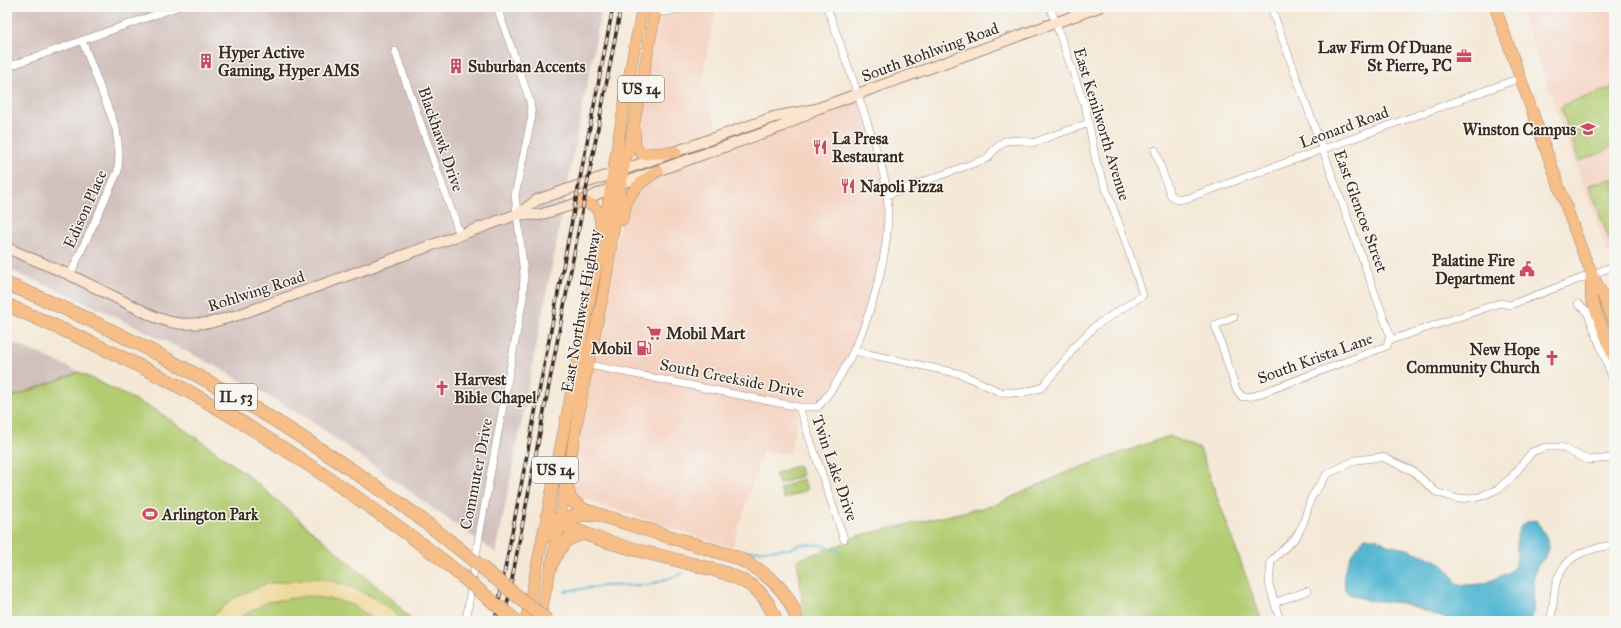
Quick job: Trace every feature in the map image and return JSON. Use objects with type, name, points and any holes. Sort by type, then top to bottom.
[{"type":"highway","name":"IL 53","points":[[7,284],[62,306],[128,337],[236,397],[309,442],[408,508],[548,621]]},
{"type":"highway","name":"IL 53","points":[[7,306],[108,350],[215,407],[349,492],[441,559],[516,621]]},
{"type":"highway","points":[[566,485],[570,499],[574,504],[598,515],[738,558],[755,567],[778,586],[789,600],[797,621]]},
{"type":"highway","points":[[552,520],[575,515],[598,515]]},
{"type":"highway","points":[[552,520],[583,534],[710,569],[742,581],[758,591],[766,601],[776,621]]},
{"type":"highway","points":[[543,538],[552,520]]},
{"type":"highway","points":[[552,563],[562,544],[570,537],[583,534]]},
{"type":"main road","name":"South Rohlwing Road","points":[[616,186],[783,126],[816,109],[1099,7]]},
{"type":"main road","points":[[1495,7],[1591,275],[1605,298],[1614,323]]},
{"type":"main road","name":"East Northwest Highway","points":[[618,173],[614,156],[643,8]]},
{"type":"main road","name":"East Northwest Highway","points":[[552,520],[566,485],[588,365],[604,290],[618,173],[634,124],[656,9]]},
{"type":"main road","name":"South Rohlwing Road","points":[[618,173],[774,117],[816,109]]},
{"type":"main road","points":[[634,124],[635,146],[642,154],[676,152]]},
{"type":"main road","points":[[604,290],[610,280],[626,202],[641,182],[658,171]]},
{"type":"main road","name":"Rohlwing Road","points":[[7,248],[70,275],[155,317],[184,324],[209,323],[238,315],[518,214],[537,200],[618,173]]},
{"type":"main road","name":"Rohlwing Road","points":[[518,214],[539,215],[580,202],[616,186]]},
{"type":"main road","name":"East Northwest Highway","points":[[539,621],[552,563],[552,520],[577,362],[601,243],[616,186]]},
{"type":"main road","points":[[580,202],[593,205],[599,214],[601,221],[601,243]]},
{"type":"main road","points":[[1591,275],[1591,298],[1614,358]]},
{"type":"main road","points":[[526,621],[543,538]]},
{"type":"street","points":[[7,67],[177,7]]},
{"type":"street","name":"Commuter Drive","points":[[466,621],[479,536],[523,303],[524,275],[515,195],[532,116],[530,101],[497,7]]},
{"type":"street","points":[[643,8],[656,9],[665,12],[686,7]]},
{"type":"street","name":"South Creekside Drive","points":[[577,362],[799,407],[818,407],[830,394],[854,351],[871,310],[877,287],[888,227],[887,195],[881,168],[858,94],[827,7]]},
{"type":"street","name":"East Kenilworth Avenue","points":[[854,351],[961,374],[1000,392],[1021,393],[1040,388],[1067,358],[1074,347],[1096,326],[1143,295],[1125,240],[1096,162],[1086,109],[1050,7]]},
{"type":"street","name":"East Glencoe Street","points":[[1271,7],[1324,150],[1389,338]]},
{"type":"street","name":"Edison Place","points":[[70,275],[118,170],[119,151],[116,129],[82,40]]},
{"type":"street","name":"Blackhawk Drive","points":[[395,51],[460,235]]},
{"type":"street","name":"Leonard Road","points":[[1155,150],[1170,194],[1177,200],[1188,198],[1520,78]]},
{"type":"street","points":[[887,195],[988,158],[992,152],[1005,142],[1021,140],[1032,143],[1089,123]]},
{"type":"street","points":[[1389,338],[1500,303],[1510,305],[1614,266]]},
{"type":"street","points":[[1578,304],[1587,311],[1614,382]]},
{"type":"street","name":"South Krista Lane","points":[[1234,317],[1214,325],[1236,389],[1242,397],[1254,396],[1387,346],[1389,338]]},
{"type":"street","name":"Twin Lake Drive","points":[[799,407],[844,538]]},
{"type":"street","points":[[1280,621],[1269,584],[1271,561],[1296,537],[1303,524],[1311,498],[1327,474],[1356,460],[1382,457],[1413,471],[1436,492],[1458,499],[1478,497],[1498,489],[1512,477],[1532,452],[1546,447],[1561,447],[1588,460],[1609,460],[1614,458]]},
{"type":"street","points":[[1550,621],[1558,575],[1573,556],[1593,548],[1614,545]]},
{"type":"street","points":[[1274,603],[1307,591]]},
{"type":"shaded area","points":[[7,7],[602,7],[496,553],[308,419],[212,364],[68,294],[7,269]]},
{"type":"shaded area","points":[[656,7],[716,7],[702,80],[720,137],[623,171]]},
{"type":"shaded area","name":"Winston Campus","points":[[1519,7],[1614,7],[1614,252],[1608,254]]},
{"type":"shaded area","points":[[858,94],[887,195],[883,258],[854,351],[818,407],[799,407],[790,454],[763,451],[732,548],[578,497],[566,485],[624,207],[641,182]]},
{"type":"shaded area","points":[[7,341],[40,354],[79,372],[7,399]]},
{"type":"green space","points":[[1614,87],[1614,144],[1602,153],[1579,161],[1561,108],[1563,105]]},
{"type":"green space","points":[[1614,178],[1614,245],[1610,243],[1589,185]]},
{"type":"green space","name":"Arlington Park","points":[[79,372],[157,411],[246,474],[394,601],[412,621],[7,621],[7,399]]},
{"type":"green space","points":[[1169,436],[1200,449],[1262,621],[805,621],[797,560],[840,545],[857,536],[995,505],[1065,473]]},
{"type":"green space","points":[[798,465],[802,476],[779,484],[775,474]]},
{"type":"green space","points":[[803,479],[807,490],[784,499],[780,488]]},
{"type":"sand","points":[[318,578],[342,584],[374,598],[394,612],[403,621],[377,621],[352,605],[336,600],[307,596],[267,602],[234,621],[207,621],[231,600],[265,584]]},
{"type":"water","points":[[1536,520],[1546,537],[1549,547],[1547,554],[1536,569],[1534,575],[1533,615],[1531,621],[1453,621],[1402,603],[1367,600],[1349,594],[1345,589],[1344,573],[1350,557],[1365,537],[1378,539],[1387,545],[1407,549],[1438,561],[1450,572],[1456,582],[1461,586],[1484,583],[1510,571],[1515,565],[1517,558],[1517,542],[1520,527],[1526,523]]},
{"type":"waterway","points":[[748,551],[789,549],[802,544],[820,545],[841,552]]},
{"type":"waterway","points":[[565,591],[604,586],[648,585],[682,574]]},
{"type":"waterway","points":[[449,621],[454,619]]},
{"type":"railway","points":[[495,621],[613,7]]},
{"type":"railway","points":[[504,621],[621,7]]},
{"type":"place","name":"Law Firm Of Duane St Pierre, PC","points":[[1464,56]]},
{"type":"place","name":"Hyper Active Gaming, Hyper AMS","points":[[206,61]]},
{"type":"place","name":"Suburban Accents","points":[[456,66]]},
{"type":"place","name":"Winston Campus","points":[[1588,129]]},
{"type":"place","name":"La Presa Restaurant","points":[[820,147]]},
{"type":"place","name":"Napoli Pizza","points":[[848,186]]},
{"type":"place","name":"Palatine Fire Department","points":[[1527,269]]},
{"type":"place","name":"Mobil Mart","points":[[654,333]]},
{"type":"place","name":"Mobil","points":[[644,348]]},
{"type":"place","name":"New Hope Community Church","points":[[1552,358]]},
{"type":"place","name":"Harvest Bible Chapel","points":[[442,388]]},
{"type":"place","name":"Arlington Park","points":[[150,514]]}]
